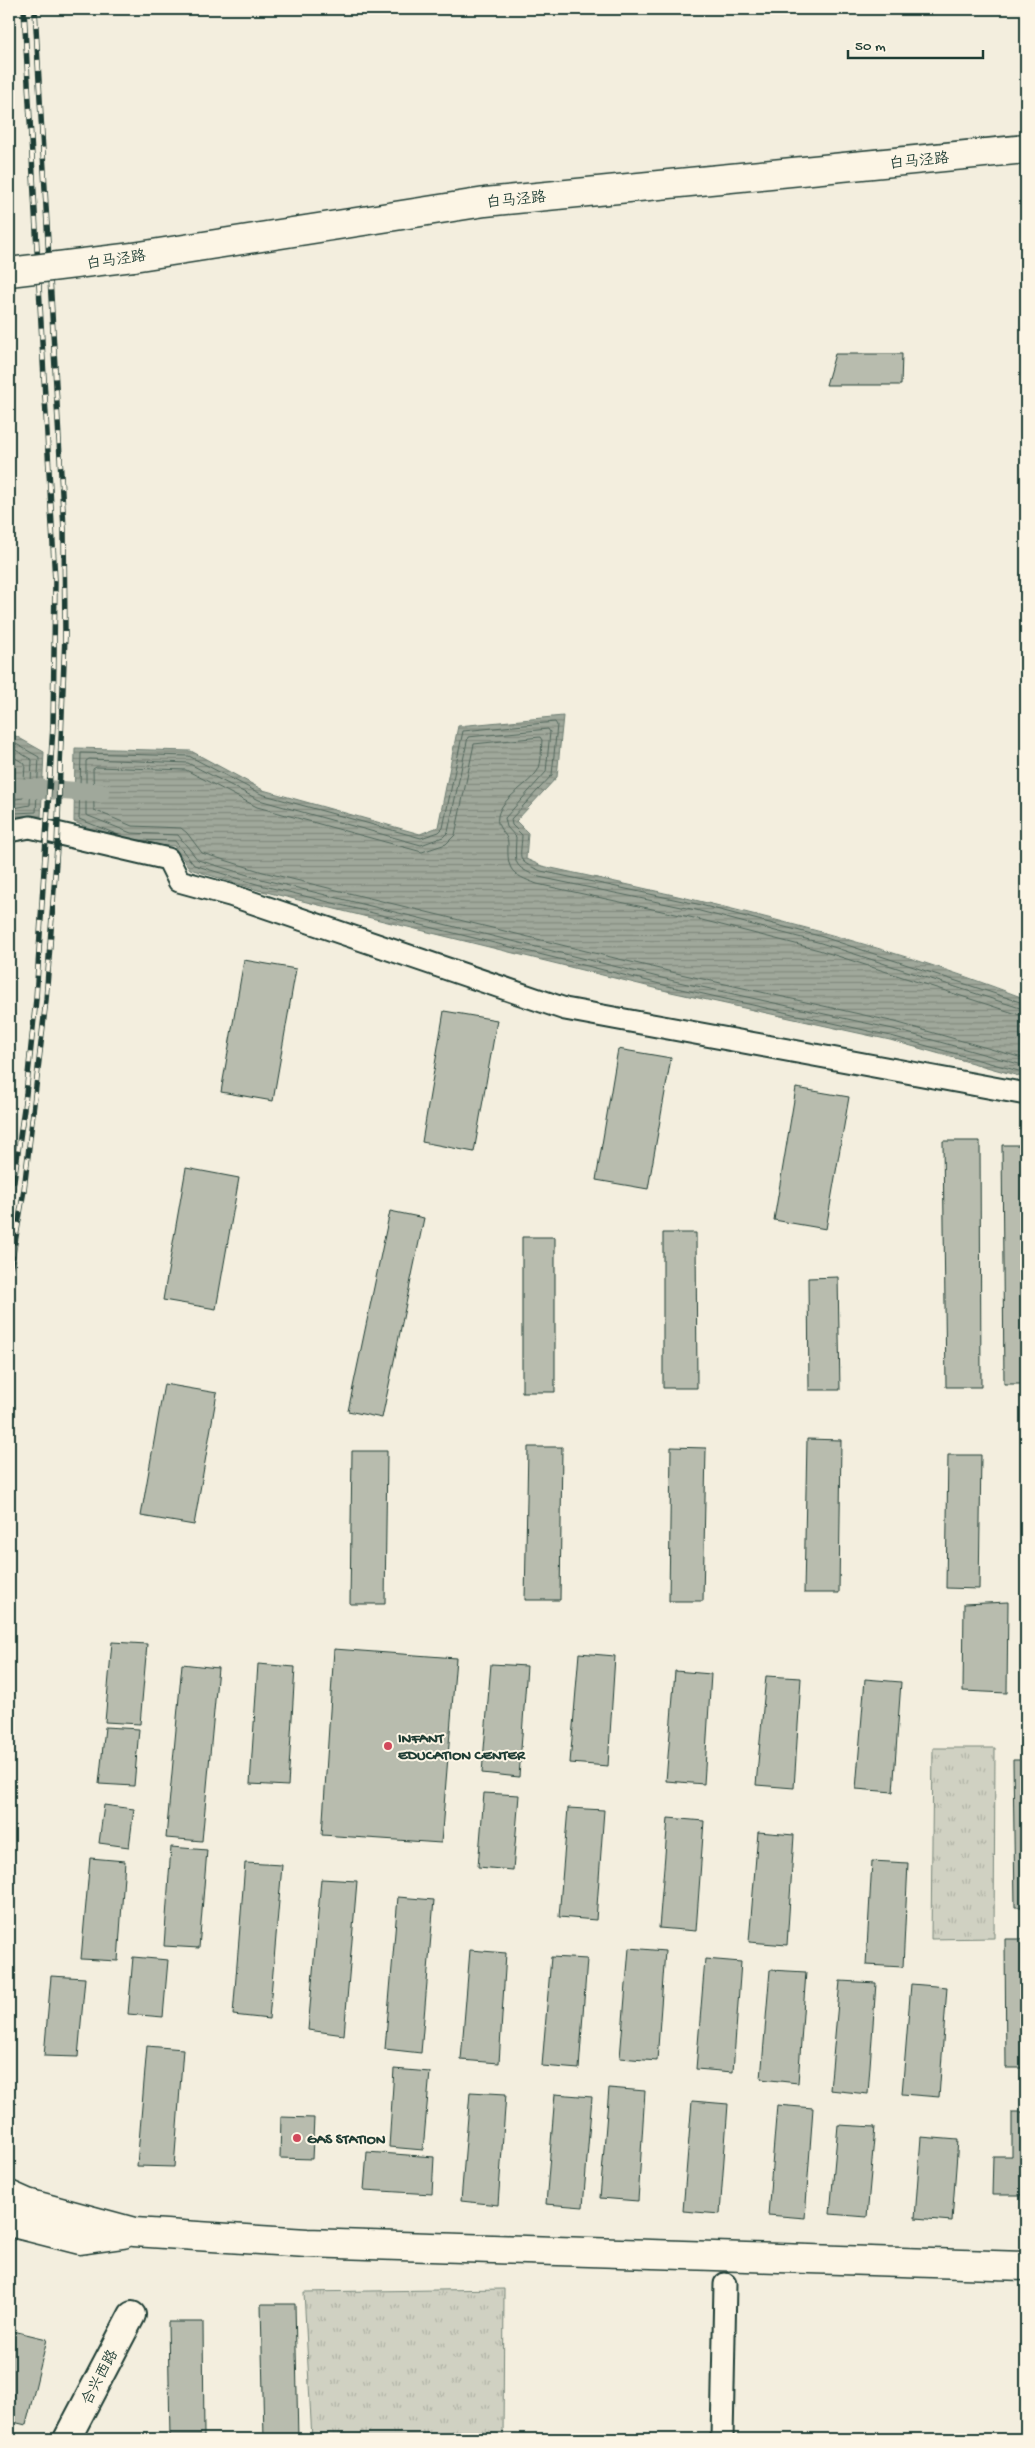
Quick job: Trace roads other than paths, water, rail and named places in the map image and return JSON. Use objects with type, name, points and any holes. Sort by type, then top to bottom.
[{"type":"main road","name":"白马泾路","points":[[9,272],[133,257],[485,202],[1026,149]]},
{"type":"main road","points":[[9,2195],[27,2203],[134,2232],[307,2243],[1026,2266]]},
{"type":"main road","points":[[9,2222],[80,2240],[134,2232]]},
{"type":"street","points":[[9,831],[30,827],[168,859],[179,881],[230,895],[565,1009],[1026,1094]]},
{"type":"street","points":[[722,2439],[725,2284]]},
{"type":"street","name":"合兴西路","points":[[67,2439],[132,2315]]},
{"type":"water","points":[[563,716],[557,777],[516,821],[528,833],[526,859],[542,866],[726,907],[847,939],[967,977],[1026,999],[1026,1078],[890,1040],[671,992],[258,890],[190,869],[174,846],[129,844],[74,822],[75,748],[191,751],[263,790],[420,834],[438,827],[458,726]]},
{"type":"water","points":[[12,734],[44,752],[41,818],[16,818],[9,822],[9,735]]},
{"type":"waterway","points":[[9,787],[100,793]]},
{"type":"railway","points":[[9,1216],[26,1094],[36,999],[53,726],[55,581],[24,9]]},
{"type":"railway","points":[[9,1277],[24,1190],[46,1000],[57,847],[65,635],[64,529],[35,9]]},
{"type":"place","name":"INFANT EDUCATION CENTER","points":[[388,1746]]},
{"type":"place","name":"GAS STATION","points":[[297,2138]]}]
